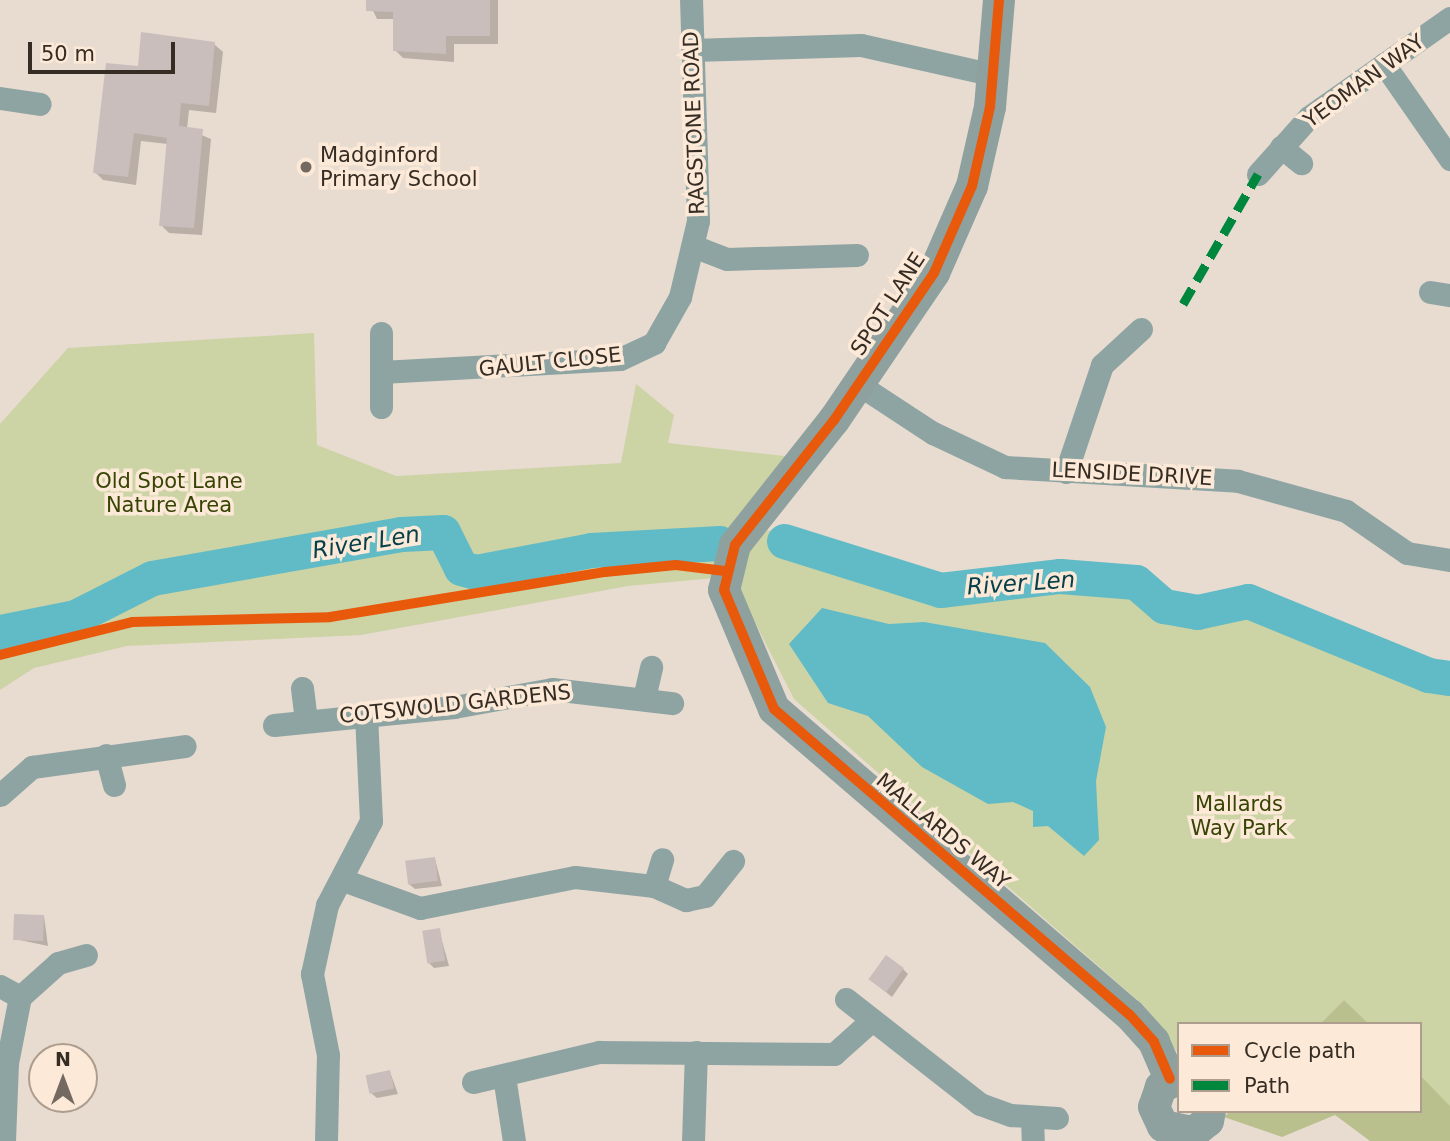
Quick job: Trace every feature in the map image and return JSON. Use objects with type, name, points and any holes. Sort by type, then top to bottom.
[{"type":"street","name":"RAGSTONE ROAD","points":[[691,0],[698,221],[693,246],[727,259],[857,255]]},
{"type":"street","name":"SPOT LANE","points":[[724,590],[735,545],[858,384],[934,273],[972,186],[994,75],[999,0]]},
{"type":"street","name":"YEOMAN WAY","points":[[1258,174],[1309,117],[1450,18]]},
{"type":"street","points":[[692,50],[861,46],[994,75]]},
{"type":"street","points":[[1384,64],[1450,159]]},
{"type":"street","points":[[0,98],[40,104]]},
{"type":"street","name":"YEOMAN WAY","points":[[1281,148],[1301,163]]},
{"type":"street","name":"GAULT CLOSE","points":[[381,372],[620,359],[653,343],[680,297],[693,246]]},
{"type":"street","points":[[1066,472],[1102,365],[1141,330]]},
{"type":"street","points":[[381,333],[381,407]]},
{"type":"street","name":"LENSIDE DRIVE","points":[[858,384],[964,450],[1005,467],[1066,472],[1203,474],[1238,481],[1346,512],[1407,554],[1450,560]]},
{"type":"street","name":"MALLARDS WAY","points":[[724,590],[774,709],[1130,1014],[1154,1042],[1174,1079]]},
{"type":"street","points":[[645,698],[651,667]]},
{"type":"street","points":[[302,688],[306,720]]},
{"type":"street","name":"COTSWOLD GARDENS","points":[[274,725],[552,689],[672,703]]},
{"type":"street","points":[[326,1141],[328,1055],[312,974],[327,905],[365,840],[375,804],[366,715]]},
{"type":"street","points":[[0,795],[32,767],[106,754],[185,746]]},
{"type":"street","points":[[106,754],[114,785]]},
{"type":"street","points":[[654,886],[662,859]]},
{"type":"street","points":[[343,880],[420,908],[575,877],[654,886],[686,900],[705,896],[733,861]]},
{"type":"street","points":[[4,1141],[7,1063],[20,997],[58,963],[86,955]]},
{"type":"street","points":[[0,986],[20,997]]},
{"type":"street","points":[[846,999],[980,1104],[1032,1118],[1057,1118]]},
{"type":"street","points":[[473,1082],[599,1052],[834,1054],[872,1020]]},
{"type":"street","points":[[692,1141],[696,1052]]},
{"type":"street","points":[[503,1076],[514,1141]]},
{"type":"street","points":[[1174,1079],[1154,1107],[1181,1130]]},
{"type":"street","points":[[1032,1118],[1033,1141]]},
{"type":"green space","points":[[314,333],[317,445],[396,476],[621,463],[636,384],[674,415],[668,443],[802,458],[756,529],[787,533],[919,578],[1126,569],[1172,601],[1248,597],[1450,675],[1450,1106],[1422,1077],[1422,1022],[1367,1022],[1344,1000],[1322,1022],[1177,1022],[1177,1052],[1144,1006],[794,699],[739,591],[725,577],[628,586],[361,635],[127,646],[34,668],[0,690],[0,424],[68,348]]},
{"type":"green space","points":[[1344,1000],[1367,1022],[1322,1022]]},
{"type":"green space","points":[[1422,1077],[1450,1106],[1450,1141],[1370,1141],[1335,1115],[1282,1137],[1224,1117],[1228,1113],[1422,1113]]},
{"type":"water","points":[[822,608],[889,624],[924,622],[1045,643],[1090,687],[1106,727],[1096,781],[1099,840],[1084,856],[1048,826],[1033,827],[1033,811],[1013,802],[988,804],[922,767],[868,716],[828,703],[789,644]]},
{"type":"building","points":[[366,0],[490,0],[490,36],[446,36],[446,54],[393,51],[393,12],[366,11]]},
{"type":"building","points":[[141,32],[215,42],[209,106],[181,103],[179,126],[203,129],[194,228],[159,226],[167,138],[134,133],[128,177],[93,173],[106,63],[138,66]]},
{"type":"building","points":[[435,857],[438,881],[408,884],[405,861]]},
{"type":"building","points":[[14,914],[44,915],[43,941],[13,940]]},
{"type":"building","points":[[440,928],[445,961],[427,963],[422,931]]},
{"type":"building","points":[[886,955],[904,968],[886,992],[868,979]]},
{"type":"building","points":[[390,1070],[394,1089],[369,1094],[366,1075]]},
{"type":"waterway","name":"River Len","points":[[0,632],[75,617],[152,578],[401,534],[443,532],[461,568],[476,572],[591,550],[720,543]]},
{"type":"waterway","name":"River Len","points":[[784,541],[940,590],[1060,576],[1136,582],[1164,606],[1197,612],[1248,601],[1428,675],[1450,678]]},
{"type":"marked path","points":[[1183,304],[1258,174]]},
{"type":"cycle path","points":[[999,0],[990,107],[972,186],[934,273],[834,420],[735,545],[724,590],[774,709],[1130,1015],[1154,1042],[1170,1079]]},
{"type":"cycle path","points":[[0,655],[132,622],[330,617],[605,572],[676,565],[725,571]]},
{"type":"place","name":"Madginford Primary School","points":[[306,167]]},
{"type":"park label","name":"Old Spot Lane Nature Area","points":[[169,493]]},
{"type":"park label","name":"Mallards Way Park","points":[[1239,816]]}]
